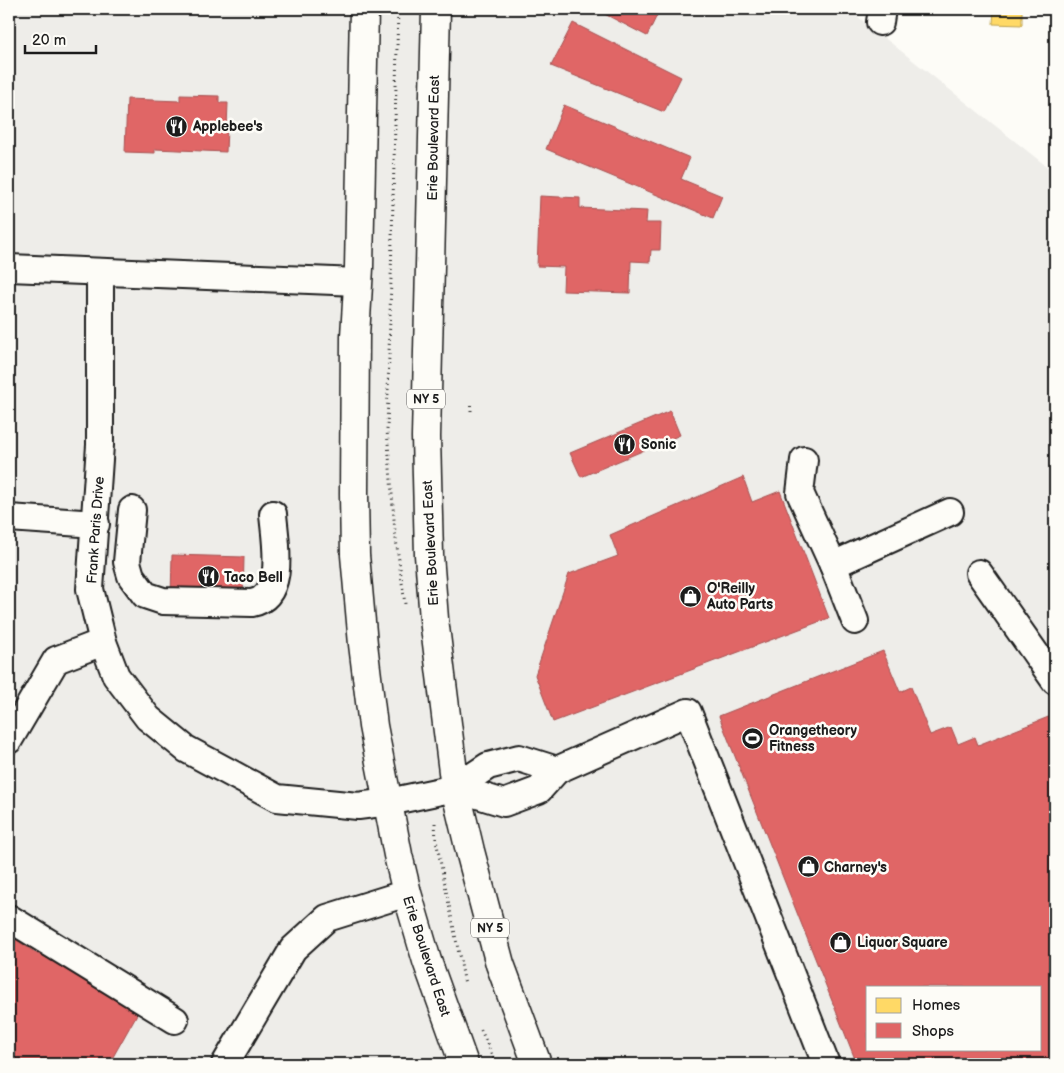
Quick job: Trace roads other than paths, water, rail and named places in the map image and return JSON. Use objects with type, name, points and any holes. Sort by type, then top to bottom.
[{"type":"main road","name":"Erie Boulevard East","points":[[364,9],[358,282],[355,336],[355,555],[363,644],[373,726],[407,893],[426,961],[464,1064]]},
{"type":"main road","name":"Erie Boulevard East","points":[[436,9],[426,438],[428,555],[434,619],[455,788],[500,964],[537,1064]]},
{"type":"street","points":[[9,268],[358,282]]},
{"type":"street","name":"Frank Paris Drive","points":[[100,272],[100,445],[96,524],[90,588],[103,642],[116,676],[148,718],[186,749],[277,798],[358,806],[389,802],[455,788]]},
{"type":"street","points":[[804,460],[800,493],[833,566],[855,621]]},
{"type":"street","points":[[132,510],[127,562],[131,576],[145,594],[163,601],[261,602],[269,593],[277,565],[273,514]]},
{"type":"street","points":[[833,566],[950,512]]},
{"type":"street","points":[[9,518],[96,524]]},
{"type":"street","points":[[979,573],[1055,681]]},
{"type":"street","points":[[9,740],[56,660],[103,642]]},
{"type":"street","points":[[455,788],[504,803],[539,790],[556,770],[688,712],[826,1064]]},
{"type":"street","points":[[455,788],[488,766],[519,758],[556,770]]},
{"type":"street","points":[[225,1064],[293,949],[327,918],[407,893]]},
{"type":"street","points":[[9,918],[174,1020]]},
{"type":"place","name":"Applebee's","points":[[177,126]]},
{"type":"place","name":"Sonic","points":[[625,444]]},
{"type":"place","name":"Taco Bell","points":[[208,577]]},
{"type":"place","name":"O'Reilly Auto Parts","points":[[691,596]]},
{"type":"place","name":"Orangetheory Fitness","points":[[753,738]]},
{"type":"place","name":"Charney's","points":[[808,867]]},
{"type":"place","name":"Liquor Square","points":[[841,942]]}]
